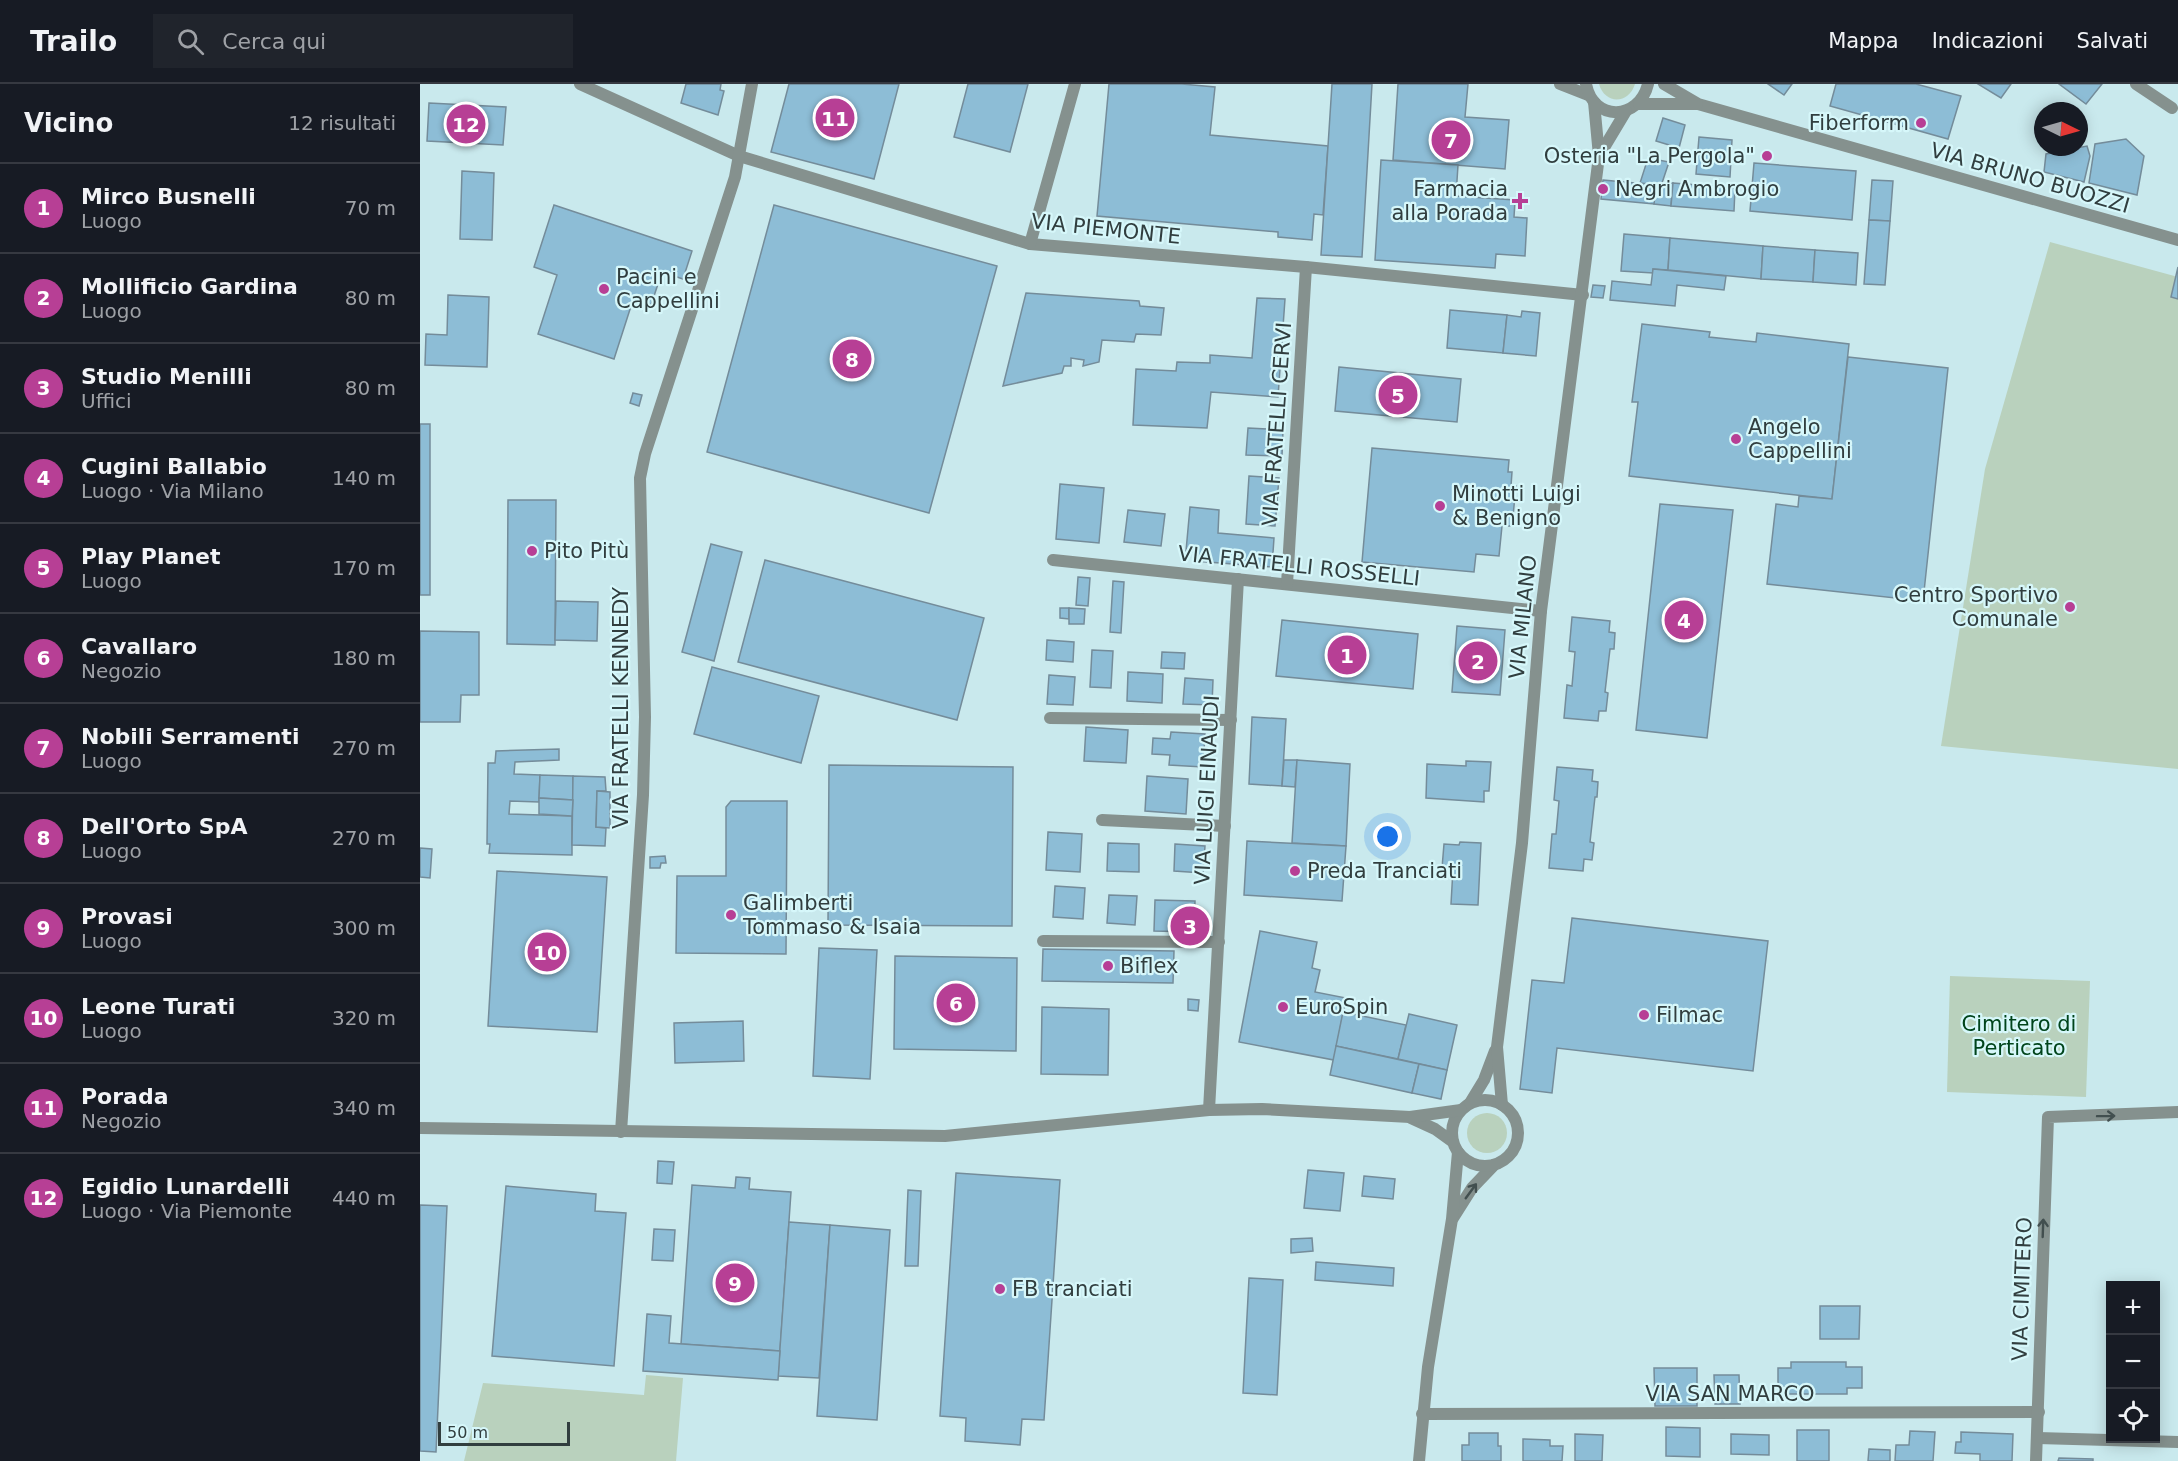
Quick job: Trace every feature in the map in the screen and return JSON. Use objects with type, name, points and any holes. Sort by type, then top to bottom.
[{"type":"street","name":"VIA PIEMONTE","points":[[580,84],[739,156],[1030,244],[1306,267],[1583,295]]},
{"type":"street","name":"VIA FRATELLI KENNEDY","points":[[621,1132],[643,795],[645,717],[640,478],[645,454],[735,177],[752,84]]},
{"type":"street","points":[[1030,244],[1075,84]]},
{"type":"street","points":[[1560,84],[1589,94],[1609,111],[1626,111],[1639,104],[1648,84]]},
{"type":"street","name":"VIA BRUNO BUOZZI","points":[[1664,84],[1698,104],[2178,240]]},
{"type":"street","points":[[2136,84],[2172,108]]},
{"type":"street","name":"VIA MILANO","points":[[1502,1105],[1497,1047],[1522,843],[1541,611],[1599,156],[1589,94]]},
{"type":"street","name":"VIA BRUNO BUOZZI","points":[[1639,104],[1698,104]]},
{"type":"street","name":"VIA MILANO","points":[[1599,156],[1626,111]]},
{"type":"street","name":"VIA FRATELLI CERVI","points":[[1287,584],[1306,267]]},
{"type":"street","name":"VIA FRATELLI ROSSELLI","points":[[1053,560],[1541,611]]},
{"type":"street","name":"VIA LUIGI EINAUDI","points":[[1209,1110],[1238,579]]},
{"type":"street","points":[[1050,717],[1231,720]]},
{"type":"street","points":[[1102,820],[1225,826]]},
{"type":"street","points":[[1043,941],[1219,942]]},
{"type":"street","name":"VIA MILANO","points":[[1466,1107],[1484,1080],[1497,1047]]},
{"type":"street","points":[[420,1128],[945,1136],[1209,1110],[1262,1109],[1410,1117],[1466,1107],[1481,1100],[1492,1101],[1502,1105],[1516,1121],[1518,1132],[1516,1143],[1511,1153],[1494,1165],[1472,1188],[1452,1219]]},
{"type":"street","points":[[1419,1461],[1429,1358],[1452,1219],[1456,1147],[1453,1126],[1466,1107]]},
{"type":"street","name":"VIA CIMITERO","points":[[2036,1461],[2048,1117],[2178,1112]]},
{"type":"street","points":[[1410,1117],[1435,1129],[1474,1164],[1494,1165]]},
{"type":"street","name":"VIA SAN MARCO","points":[[1422,1414],[2039,1412]]},
{"type":"street","points":[[2038,1438],[2178,1442]]},
{"type":"green space","points":[[1599,84],[1635,84],[1628,95],[1611,99],[1602,91]]},
{"type":"green space","name":"Centro Sportivo Comunale","points":[[2050,242],[2178,277],[2178,769],[1941,746],[1985,469]]},
{"type":"green space","name":"Cimitero di Perticato","points":[[1950,976],[2090,981],[2086,1097],[1947,1092]]},
{"type":"green space","points":[[1487,1113],[1501,1119],[1507,1133],[1501,1147],[1487,1153],[1473,1147],[1467,1133],[1473,1119]]},
{"type":"green space","points":[[646,1375],[683,1378],[676,1461],[464,1461],[483,1383],[644,1395]]},
{"type":"building","points":[[686,84],[721,84],[720,90],[724,91],[718,115],[681,103]]},
{"type":"building","points":[[789,84],[899,84],[874,179],[771,152]]},
{"type":"building","points":[[968,84],[1028,84],[1010,152],[954,137]]},
{"type":"building","points":[[1109,84],[1182,84],[1215,87],[1210,135],[1328,146],[1323,215],[1314,214],[1312,240],[1278,237],[1278,232],[1097,216]]},
{"type":"building","points":[[1332,84],[1372,84],[1362,257],[1321,255]]},
{"type":"building","points":[[1398,84],[1468,84],[1465,117],[1509,120],[1505,169],[1393,160]]},
{"type":"building","points":[[1768,84],[1792,84],[1784,95]]},
{"type":"building","name":"Fiberform","points":[[1836,84],[1916,84],[1961,96],[1948,139],[1830,106]]},
{"type":"building","points":[[1978,84],[2011,84],[2001,98]]},
{"type":"building","points":[[2059,84],[2102,84],[2088,102],[2083,102]]},
{"type":"building","points":[[429,103],[506,107],[503,145],[427,141]]},
{"type":"building","points":[[1663,118],[1685,125],[1679,148],[1656,141]]},
{"type":"building","points":[[1699,137],[1732,140],[1730,177],[1696,174]]},
{"type":"building","points":[[2126,139],[2144,156],[2137,195],[2089,183],[2095,144]]},
{"type":"building","points":[[2088,149],[2090,156],[2084,182],[2044,172],[2046,156],[2088,156]]},
{"type":"building","points":[[1648,158],[1669,162],[1662,183],[1673,183],[1671,206],[1654,204],[1656,185],[1640,183]]},
{"type":"building","points":[[1381,160],[1458,165],[1456,196],[1515,200],[1514,217],[1527,218],[1525,256],[1496,254],[1495,268],[1375,260]]},
{"type":"building","points":[[1754,163],[1856,171],[1852,220],[1750,211]]},
{"type":"building","points":[[462,171],[494,173],[492,240],[460,239]]},
{"type":"building","points":[[1603,180],[1656,185],[1654,204],[1601,199]]},
{"type":"building","points":[[1872,180],[1893,181],[1890,221],[1869,220]]},
{"type":"building","points":[[1673,183],[1735,188],[1734,211],[1671,206]]},
{"type":"building","name":"Pacini e Cappellini","points":[[554,205],[692,251],[683,279],[662,272],[651,305],[633,300],[614,359],[538,334],[557,275],[534,267]]},
{"type":"building","points":[[774,205],[997,266],[929,513],[707,452]]},
{"type":"building","points":[[1869,220],[1890,221],[1885,285],[1864,284]]},
{"type":"building","points":[[1624,234],[1670,238],[1668,270],[1653,269],[1653,273],[1621,271]]},
{"type":"building","points":[[1670,238],[1763,246],[1761,279],[1668,270]]},
{"type":"building","points":[[1763,246],[1815,250],[1813,282],[1761,279]]},
{"type":"building","points":[[1815,250],[1858,253],[1856,285],[1813,282]]},
{"type":"building","points":[[2178,267],[2178,299],[2171,297]]},
{"type":"building","points":[[1653,269],[1726,276],[1724,290],[1677,285],[1675,306],[1610,300],[1612,281],[1651,285]]},
{"type":"building","points":[[1593,285],[1605,286],[1603,298],[1591,297]]},
{"type":"building","points":[[1026,293],[1139,301],[1140,306],[1164,308],[1161,335],[1136,334],[1134,342],[1102,340],[1099,362],[1083,366],[1084,360],[1071,358],[1071,366],[1064,366],[1062,373],[1003,386]]},
{"type":"building","points":[[448,295],[489,297],[487,367],[425,365],[426,334],[447,335]]},
{"type":"building","points":[[1257,298],[1285,299],[1278,397],[1211,392],[1207,428],[1133,425],[1136,369],[1176,371],[1177,362],[1210,363],[1210,355],[1252,358]]},
{"type":"building","points":[[1450,310],[1507,315],[1503,353],[1447,348]]},
{"type":"building","points":[[1522,311],[1540,313],[1536,356],[1503,353],[1507,315],[1521,317]]},
{"type":"building","name":"Angelo Cappellini","points":[[1642,324],[1710,332],[1709,337],[1756,342],[1757,333],[1849,344],[1832,499],[1629,476],[1638,402],[1632,402]]},
{"type":"building","points":[[1848,357],[1948,368],[1923,601],[1767,584],[1776,504],[1798,507],[1799,496],[1832,499]]},
{"type":"building","points":[[1339,367],[1461,379],[1457,422],[1335,411]]},
{"type":"building","points":[[633,393],[642,395],[639,406],[630,403]]},
{"type":"building","points":[[420,424],[430,424],[430,595],[420,595]]},
{"type":"building","points":[[1248,428],[1283,430],[1282,456],[1246,455]]},
{"type":"building","name":"Minotti Luigi & Benigno","points":[[1372,448],[1509,460],[1508,472],[1512,472],[1511,486],[1516,486],[1512,526],[1502,526],[1499,556],[1476,554],[1474,572],[1362,562]]},
{"type":"building","points":[[1249,476],[1279,478],[1275,526],[1246,524]]},
{"type":"building","points":[[1060,484],[1104,488],[1099,543],[1056,539]]},
{"type":"building","name":"Pito Pitù","points":[[508,500],[556,500],[555,645],[507,644]]},
{"type":"building","points":[[1660,504],[1733,510],[1707,738],[1636,730]]},
{"type":"building","points":[[1190,507],[1219,510],[1218,533],[1274,538],[1272,567],[1195,561],[1196,552],[1186,551]]},
{"type":"building","points":[[1128,510],[1165,514],[1161,546],[1124,542]]},
{"type":"building","points":[[711,544],[742,552],[714,661],[682,652]]},
{"type":"building","points":[[765,560],[984,618],[957,720],[738,662]]},
{"type":"building","points":[[1078,577],[1090,578],[1088,606],[1076,605]]},
{"type":"building","points":[[1113,581],[1124,582],[1121,633],[1110,632]]},
{"type":"building","points":[[556,601],[598,602],[597,641],[555,640]]},
{"type":"building","points":[[1060,608],[1069,608],[1069,619],[1060,618]]},
{"type":"building","points":[[1069,608],[1085,609],[1084,624],[1069,624]]},
{"type":"building","points":[[1572,617],[1610,621],[1609,632],[1615,633],[1614,649],[1610,649],[1605,692],[1608,693],[1606,711],[1599,711],[1598,721],[1564,718],[1567,685],[1572,686],[1575,652],[1569,651]]},
{"type":"building","points":[[1282,620],[1418,634],[1413,689],[1276,676]]},
{"type":"building","points":[[1457,626],[1505,630],[1500,695],[1452,692]]},
{"type":"building","points":[[420,631],[479,632],[479,695],[461,695],[460,722],[420,722]]},
{"type":"building","points":[[1047,640],[1074,642],[1073,662],[1046,660]]},
{"type":"building","points":[[1092,650],[1113,651],[1111,688],[1090,687]]},
{"type":"building","points":[[1162,652],[1185,653],[1184,669],[1161,668]]},
{"type":"building","points":[[712,667],[819,696],[801,763],[694,734]]},
{"type":"building","points":[[1128,672],[1163,674],[1162,703],[1127,701]]},
{"type":"building","points":[[1049,675],[1075,677],[1073,705],[1047,704]]},
{"type":"building","points":[[1185,678],[1213,680],[1212,705],[1183,704]]},
{"type":"building","points":[[1252,717],[1286,719],[1282,786],[1249,784]]},
{"type":"building","points":[[1086,727],[1128,730],[1126,763],[1084,761]]},
{"type":"building","points":[[1171,732],[1205,734],[1203,767],[1169,765],[1170,755],[1152,754],[1153,738],[1170,739]]},
{"type":"building","points":[[559,749],[559,760],[515,762],[514,774],[540,775],[539,802],[510,801],[509,814],[572,816],[572,855],[489,853],[490,844],[487,844],[488,763],[495,763],[496,751]]},
{"type":"building","points":[[1284,760],[1297,760],[1295,787],[1282,786]]},
{"type":"building","points":[[1297,760],[1350,764],[1346,846],[1292,843]]},
{"type":"building","points":[[1466,761],[1491,762],[1489,791],[1484,791],[1484,802],[1426,798],[1427,764],[1466,766]]},
{"type":"building","points":[[829,765],[1013,767],[1012,926],[828,925]]},
{"type":"building","points":[[1557,767],[1593,770],[1592,781],[1598,782],[1590,842],[1594,843],[1592,860],[1584,859],[1583,871],[1549,868],[1552,834],[1556,834],[1559,801],[1554,800]]},
{"type":"building","points":[[540,775],[573,776],[573,800],[539,798]]},
{"type":"building","points":[[573,776],[605,777],[606,791],[597,791],[596,827],[606,828],[605,846],[572,845]]},
{"type":"building","points":[[1147,776],[1188,779],[1186,814],[1145,811]]},
{"type":"building","points":[[597,791],[610,792],[610,828],[596,827]]},
{"type":"building","points":[[539,798],[573,800],[572,816],[539,814]]},
{"type":"building","name":"Galimberti Tommaso & Isaia","points":[[731,801],[787,801],[786,954],[676,953],[677,876],[726,876],[726,807]]},
{"type":"building","points":[[1048,832],[1082,834],[1080,872],[1046,870]]},
{"type":"building","name":"Preda Tranciati","points":[[1247,841],[1346,846],[1342,901],[1244,895]]},
{"type":"building","points":[[1460,842],[1481,843],[1478,905],[1451,904],[1453,869],[1442,868],[1444,844],[1459,845]]},
{"type":"building","points":[[1108,843],[1139,844],[1139,872],[1107,871]]},
{"type":"building","points":[[1175,844],[1205,846],[1203,873],[1174,871]]},
{"type":"building","points":[[420,848],[432,849],[430,878],[420,877]]},
{"type":"building","points":[[665,856],[666,863],[661,863],[660,868],[650,868],[650,857]]},
{"type":"building","points":[[497,871],[607,877],[597,1032],[488,1026]]},
{"type":"building","points":[[1055,886],[1085,888],[1083,919],[1053,917]]},
{"type":"building","points":[[1109,895],[1137,896],[1135,925],[1107,923]]},
{"type":"building","points":[[1155,900],[1195,901],[1194,932],[1154,931]]},
{"type":"building","name":"Filmac","points":[[1572,918],[1768,941],[1753,1071],[1557,1048],[1552,1093],[1520,1089],[1532,980],[1564,983]]},
{"type":"building","points":[[1260,931],[1317,942],[1312,968],[1320,970],[1315,992],[1346,998],[1334,1060],[1239,1042]]},
{"type":"building","points":[[819,948],[877,950],[870,1079],[813,1076]]},
{"type":"building","name":"Biflex","points":[[1043,949],[1174,951],[1173,983],[1042,981]]},
{"type":"building","points":[[895,956],[1017,958],[1016,1051],[894,1049]]},
{"type":"building","points":[[1188,999],[1199,1000],[1198,1011],[1188,1010]]},
{"type":"building","points":[[1042,1007],[1109,1009],[1108,1075],[1041,1074]]},
{"type":"building","points":[[1343,1012],[1406,1025],[1398,1059],[1336,1046]]},
{"type":"building","points":[[1409,1014],[1457,1025],[1447,1070],[1398,1059]]},
{"type":"building","points":[[743,1021],[744,1061],[675,1063],[674,1023]]},
{"type":"building","points":[[1336,1046],[1419,1064],[1412,1093],[1330,1075]]},
{"type":"building","points":[[1419,1064],[1447,1070],[1441,1099],[1412,1093]]},
{"type":"building","points":[[658,1161],[674,1162],[672,1184],[657,1183]]},
{"type":"building","points":[[1308,1170],[1344,1173],[1340,1211],[1304,1208]]},
{"type":"building","points":[[956,1173],[1060,1180],[1044,1420],[1022,1419],[1020,1445],[965,1441],[966,1418],[940,1416]]},
{"type":"building","points":[[1364,1176],[1395,1179],[1393,1199],[1362,1196]]},
{"type":"building","points":[[736,1177],[750,1178],[749,1189],[791,1192],[780,1351],[681,1344],[692,1185],[735,1188]]},
{"type":"building","points":[[506,1186],[596,1194],[595,1211],[626,1213],[614,1366],[492,1356]]},
{"type":"building","points":[[908,1190],[921,1191],[918,1266],[905,1266]]},
{"type":"building","points":[[420,1205],[447,1206],[436,1452],[420,1451]]},
{"type":"building","points":[[789,1222],[830,1225],[819,1378],[778,1376]]},
{"type":"building","points":[[830,1225],[890,1230],[877,1420],[817,1416]]},
{"type":"building","points":[[654,1229],[675,1230],[673,1261],[652,1260]]},
{"type":"building","points":[[1312,1238],[1313,1251],[1291,1253],[1291,1239]]},
{"type":"building","points":[[1316,1262],[1394,1268],[1393,1286],[1315,1280]]},
{"type":"building","points":[[1249,1278],[1283,1280],[1277,1395],[1243,1393]]},
{"type":"building","points":[[1820,1306],[1860,1306],[1859,1339],[1820,1339]]},
{"type":"building","points":[[647,1314],[671,1316],[669,1343],[780,1351],[778,1380],[643,1371]]},
{"type":"building","points":[[1791,1362],[1846,1362],[1846,1367],[1862,1367],[1862,1388],[1847,1388],[1847,1394],[1788,1394],[1788,1387],[1778,1387],[1778,1368],[1791,1368]]},
{"type":"building","points":[[1654,1368],[1697,1368],[1697,1406],[1655,1406]]},
{"type":"building","points":[[1714,1375],[1739,1375],[1740,1404],[1715,1404]]},
{"type":"building","points":[[1666,1427],[1700,1428],[1700,1457],[1666,1456]]},
{"type":"building","points":[[1797,1430],[1829,1430],[1829,1461],[1797,1461]]},
{"type":"building","points":[[1910,1431],[1935,1432],[1933,1461],[1895,1461],[1896,1445],[1909,1445]]},
{"type":"building","points":[[1961,1432],[2013,1434],[2012,1461],[1980,1461],[1980,1454],[1955,1453],[1956,1442],[1961,1442]]},
{"type":"building","points":[[1469,1433],[1498,1433],[1501,1461],[1462,1461],[1462,1445],[1469,1445]]},
{"type":"building","points":[[1575,1434],[1603,1435],[1602,1461],[1575,1461]]},
{"type":"building","points":[[1731,1434],[1769,1435],[1769,1455],[1731,1454]]},
{"type":"building","points":[[1523,1439],[1550,1440],[1550,1446],[1563,1446],[1562,1461],[1523,1461]]},
{"type":"building","points":[[1869,1449],[1890,1450],[1890,1461],[1868,1461]]},
{"type":"building","points":[[2059,1458],[2093,1459],[2093,1461],[2058,1461]]},
{"type":"place","name":"Porada","points":[[835,118]]},
{"type":"place","name":"Fiberform","points":[[1921,123]]},
{"type":"place","name":"Egidio Lunardelli","points":[[466,124]]},
{"type":"place","name":"Nobili Serramenti","points":[[1451,140]]},
{"type":"place","name":"Osteria \"La Pergola\"","points":[[1767,156]]},
{"type":"place","name":"Negri Ambrogio","points":[[1603,189]]},
{"type":"place","name":"Farmacia alla Porada","points":[[1520,201]]},
{"type":"place","name":"Pacini e Cappellini","points":[[604,289]]},
{"type":"place","name":"Dell'Orto SpA","points":[[852,359]]},
{"type":"place","name":"Play Planet","points":[[1398,395]]},
{"type":"place","name":"Angelo Cappellini","points":[[1736,439]]},
{"type":"place","name":"Minotti Luigi & Benigno","points":[[1440,506]]},
{"type":"place","name":"Pito Pitù","points":[[532,551]]},
{"type":"place","name":"Centro Sportivo Comunale","points":[[2070,607]]},
{"type":"place","name":"Cugini Ballabio","points":[[1684,620]]},
{"type":"place","name":"Mirco Busnelli","points":[[1347,655]]},
{"type":"place","name":"Mollificio Gardina","points":[[1478,661]]},
{"type":"place","name":"Preda Tranciati","points":[[1295,871]]},
{"type":"place","name":"Galimberti Tommaso & Isaia","points":[[731,915]]},
{"type":"place","name":"Studio Menilli","points":[[1190,926]]},
{"type":"place","name":"Leone Turati","points":[[547,952]]},
{"type":"place","name":"Biflex","points":[[1108,966]]},
{"type":"place","name":"Cavallaro","points":[[956,1003]]},
{"type":"place","name":"EuroSpin","points":[[1283,1007]]},
{"type":"place","name":"Filmac","points":[[1644,1015]]},
{"type":"place","name":"Provasi","points":[[735,1283]]},
{"type":"place","name":"FB tranciati","points":[[1000,1289]]}]
